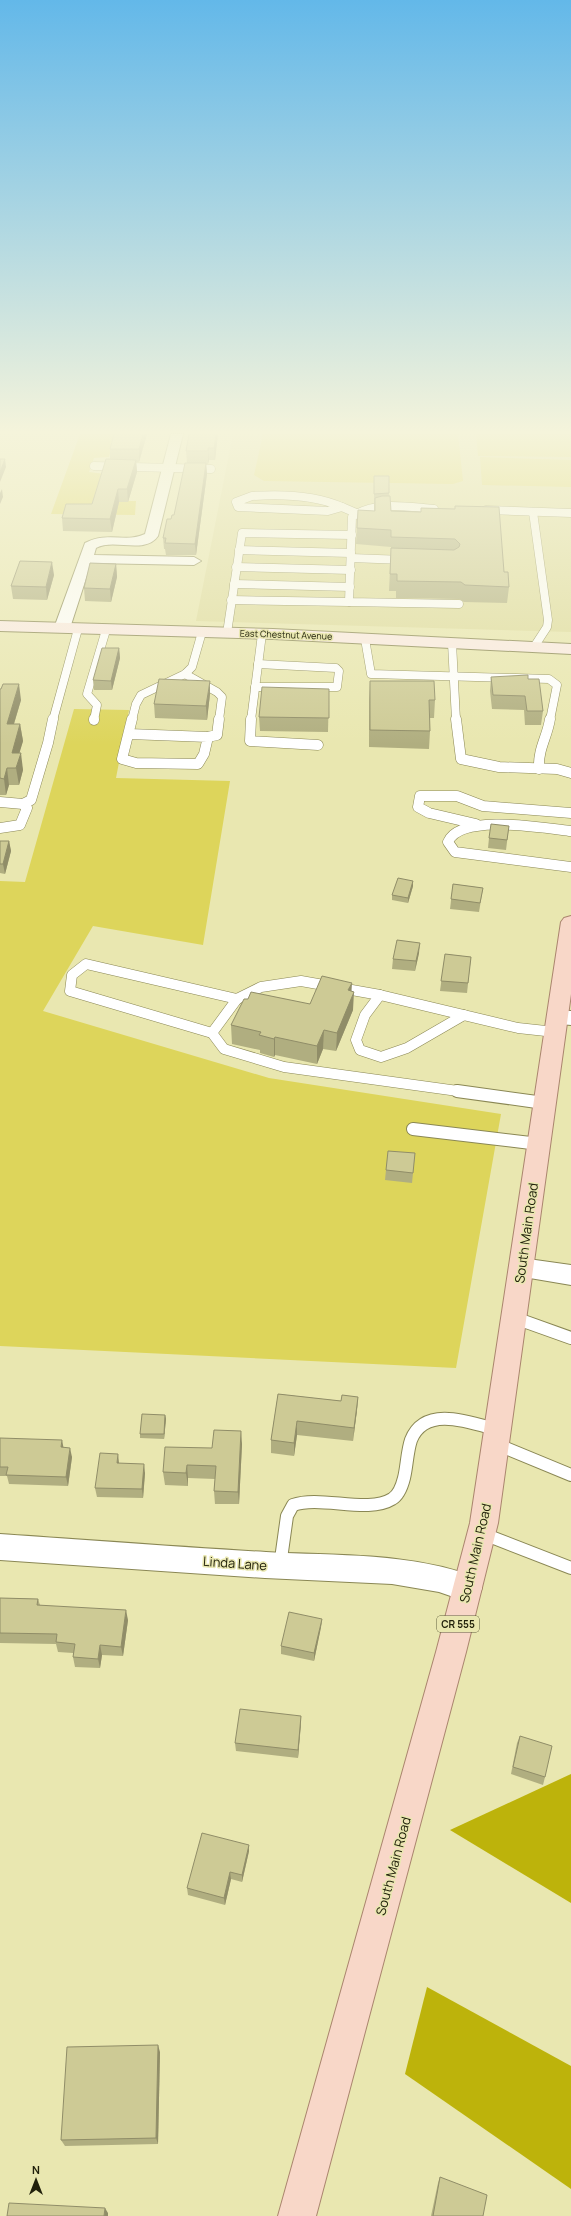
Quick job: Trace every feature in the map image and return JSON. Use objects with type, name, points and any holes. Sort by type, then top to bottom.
[{"type":"main road","name":"South Main Road","points":[[297,2216],[468,1588],[481,1533],[498,1437],[544,1103],[561,1023],[571,922]]},
{"type":"street","points":[[62,628],[90,546],[97,542],[147,539],[150,546],[148,554],[141,558],[130,560]]},
{"type":"street","points":[[85,559],[194,561]]},
{"type":"street","name":"East Chestnut Avenue","points":[[0,626],[262,634],[571,649]]},
{"type":"street","points":[[521,1268],[571,1275]]},
{"type":"street","name":"Linda Lane","points":[[0,1547],[280,1566],[392,1571],[439,1580],[468,1588]]},
{"type":"lane","points":[[227,633],[241,537]]},
{"type":"lane","points":[[349,602],[352,537]]},
{"type":"lane","points":[[534,647],[546,627],[548,620],[537,537]]},
{"type":"lane","points":[[239,550],[414,560]]},
{"type":"lane","points":[[236,567],[350,570]]},
{"type":"lane","points":[[234,584],[350,587]]},
{"type":"lane","points":[[231,600],[459,604]]},
{"type":"lane","points":[[0,802],[23,804],[31,800],[78,629]]},
{"type":"lane","points":[[94,720],[98,704],[97,700],[87,694],[106,630]]},
{"type":"lane","points":[[202,632],[192,667],[185,674],[141,695],[136,704],[122,759],[136,763],[198,764],[204,754],[208,738]]},
{"type":"lane","points":[[262,634],[249,736],[250,741],[318,745]]},
{"type":"lane","points":[[365,639],[371,674],[454,675],[549,679],[557,685],[548,731],[538,754],[539,769]]},
{"type":"lane","points":[[452,643],[461,759],[499,767],[557,769],[571,773]]},
{"type":"lane","points":[[255,687],[337,687],[339,671],[336,668],[258,664]]},
{"type":"lane","points":[[129,734],[208,738],[217,735],[222,697],[217,692],[185,674]]},
{"type":"lane","points":[[571,813],[483,806],[457,796],[420,796],[418,807],[429,813],[482,825],[571,831]]},
{"type":"lane","points":[[0,828],[20,825],[27,812],[27,808],[23,804]]},
{"type":"lane","points":[[482,825],[452,833],[448,842],[455,852],[571,867]]},
{"type":"lane","points":[[236,999],[124,971],[86,964],[72,976],[70,991],[212,1033],[224,1049],[284,1067],[544,1103]]},
{"type":"lane","points":[[212,1033],[236,999],[261,987],[301,981],[380,995],[518,1028],[561,1023]]},
{"type":"lane","points":[[380,995],[365,1015],[356,1040],[360,1050],[381,1057],[407,1048],[464,1015]]},
{"type":"lane","points":[[413,1128],[538,1144]]},
{"type":"lane","points":[[514,1318],[571,1338]]},
{"type":"lane","points":[[280,1566],[287,1516],[294,1505],[304,1501],[376,1504],[392,1500],[402,1486],[413,1435],[423,1423],[436,1418],[457,1420],[498,1437],[571,1475]]},
{"type":"lane","points":[[481,1533],[516,1545],[571,1568]]},
{"type":"shaded area","points":[[213,537],[571,537],[571,632],[196,621]]},
{"type":"shaded area","points":[[74,709],[129,710],[116,778],[230,781],[203,945],[93,926],[43,1011],[269,1078],[501,1114],[456,1368],[0,1346],[0,881],[25,882]]},
{"type":"shaded area","points":[[571,1774],[571,1903],[450,1830]]},
{"type":"shaded area","points":[[427,1987],[571,2066],[571,2189],[405,2074]]},
{"type":"building","points":[[196,537],[195,544],[165,543],[166,538],[163,538]]},
{"type":"building","points":[[404,537],[501,537],[504,572],[508,572],[509,587],[465,585],[461,582],[397,581],[397,574],[390,574],[391,548],[454,550],[459,547],[460,544],[455,539]]},
{"type":"building","points":[[20,561],[52,562],[46,587],[11,586]]},
{"type":"building","points":[[90,563],[116,564],[110,589],[84,588]]},
{"type":"building","points":[[102,648],[119,648],[111,681],[93,680]]},
{"type":"building","points":[[528,675],[528,679],[539,679],[543,711],[527,711],[525,696],[493,695],[491,677]]},
{"type":"building","points":[[159,679],[210,681],[206,706],[154,704]]},
{"type":"building","points":[[370,681],[434,681],[435,700],[429,700],[430,731],[370,730]]},
{"type":"building","points":[[3,684],[19,684],[7,724],[20,724],[12,753],[21,753],[16,768],[7,768],[4,779],[0,778],[0,689]]},
{"type":"building","points":[[262,687],[329,689],[329,718],[259,717]]},
{"type":"building","points":[[491,824],[509,826],[507,840],[489,838]]},
{"type":"building","points":[[0,841],[9,841],[3,864],[0,864]]},
{"type":"building","points":[[398,878],[413,881],[408,898],[392,895]]},
{"type":"building","points":[[453,884],[483,888],[480,903],[451,899]]},
{"type":"building","points":[[397,940],[420,943],[416,961],[393,959]]},
{"type":"building","points":[[445,954],[471,957],[468,983],[441,981]]},
{"type":"building","points":[[322,976],[352,983],[348,990],[354,992],[337,1033],[324,1030],[317,1046],[275,1037],[274,1039],[259,1035],[261,1032],[231,1025],[244,999],[248,999],[251,992],[310,1004]]},
{"type":"building","points":[[388,1151],[415,1153],[413,1173],[386,1170]]},
{"type":"building","points":[[278,1394],[341,1401],[342,1395],[358,1397],[354,1428],[297,1421],[294,1443],[271,1440]]},
{"type":"building","points":[[142,1414],[165,1415],[164,1434],[140,1434]]},
{"type":"building","points":[[214,1430],[241,1431],[238,1492],[214,1491],[216,1466],[187,1465],[186,1473],[163,1472],[165,1447],[212,1448]]},
{"type":"building","points":[[0,1438],[62,1440],[61,1447],[70,1448],[66,1477],[6,1475],[8,1467],[0,1467]]},
{"type":"building","points":[[100,1453],[118,1454],[117,1463],[144,1464],[142,1489],[95,1488]]},
{"type":"building","points":[[0,1598],[38,1599],[37,1605],[126,1610],[121,1647],[100,1645],[98,1659],[73,1657],[75,1644],[56,1642],[57,1634],[0,1633]]},
{"type":"building","points":[[289,1612],[322,1619],[314,1653],[281,1646]]},
{"type":"building","points":[[240,1709],[301,1716],[298,1750],[235,1743]]},
{"type":"building","points":[[520,1736],[552,1746],[545,1777],[513,1767]]},
{"type":"building","points":[[202,1833],[249,1845],[242,1875],[230,1872],[224,1898],[187,1888]]},
{"type":"building","points":[[158,2045],[156,2138],[61,2140],[67,2047]]},
{"type":"building","points":[[440,2177],[487,2195],[483,2216],[433,2216]]},
{"type":"building","points":[[9,2203],[105,2208],[104,2216],[7,2216]]}]
